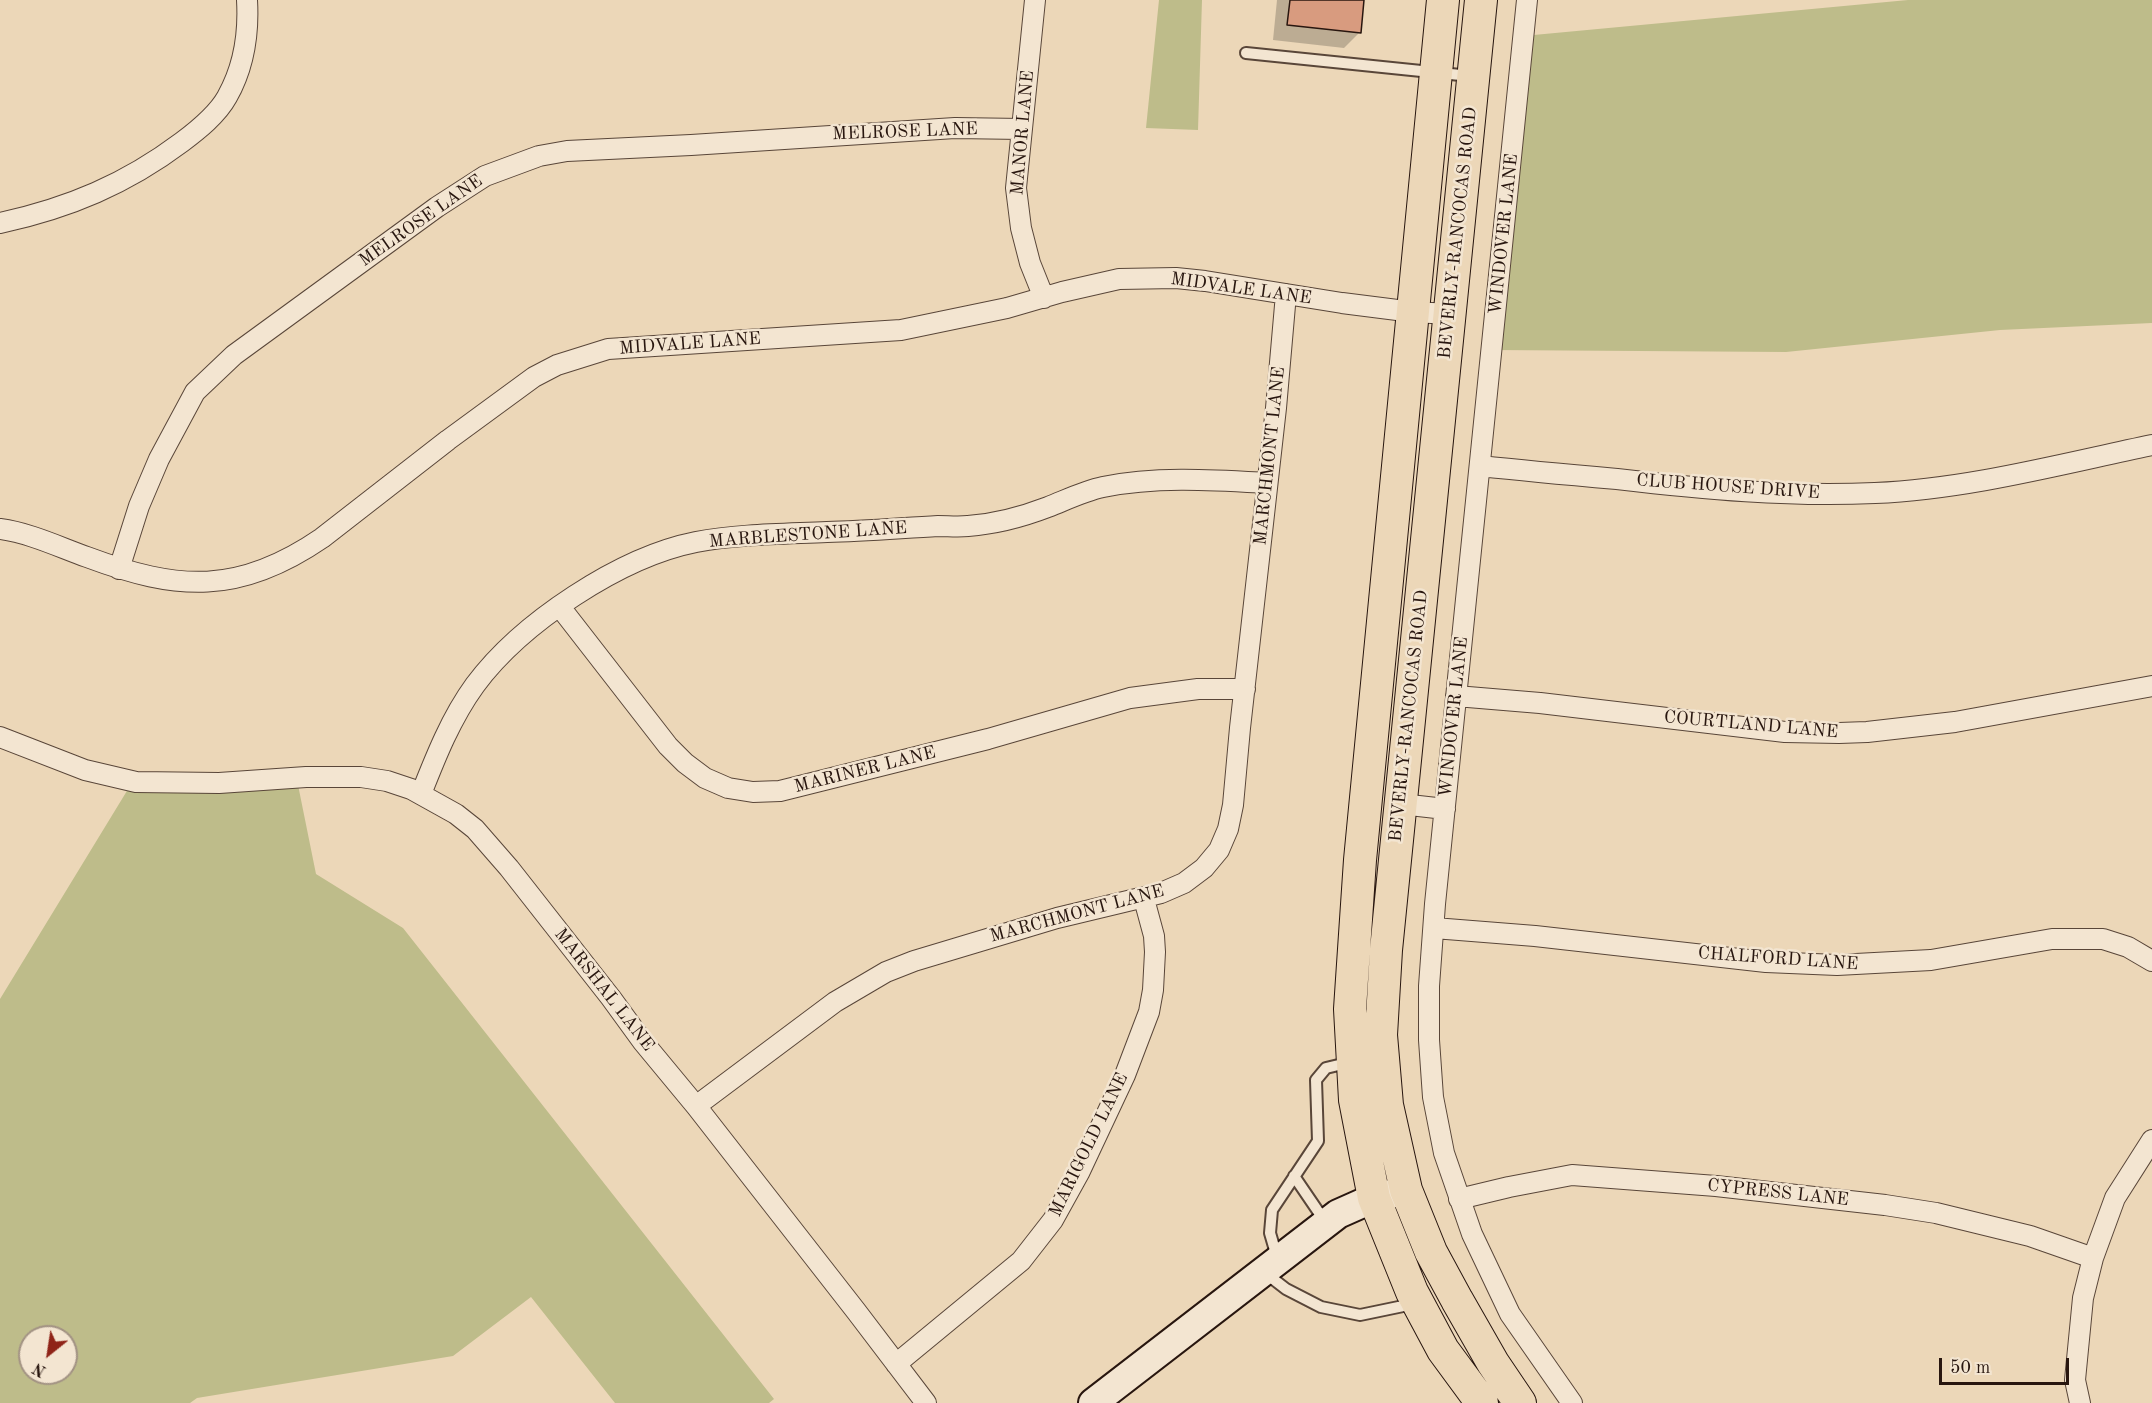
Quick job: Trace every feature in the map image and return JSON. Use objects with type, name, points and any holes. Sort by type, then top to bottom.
[{"type":"main road","name":"BEVERLY-RANCOCAS ROAD","points":[[1443,0],[1360,860],[1350,1009],[1355,1100],[1374,1198],[1418,1303],[1443,1350],[1482,1403]]},
{"type":"main road","name":"BEVERLY-RANCOCAS ROAD","points":[[1481,0],[1386,950],[1381,1035],[1387,1105],[1406,1191],[1431,1252],[1493,1363],[1520,1403]]},
{"type":"main road","points":[[1383,628],[1395,649],[1399,672],[1389,768],[1392,788],[1401,804]]},
{"type":"street","points":[[0,223],[101,192],[124,181],[169,152],[210,118],[226,99],[237,78],[245,43],[247,0]]},
{"type":"street","name":"MANOR LANE","points":[[1035,0],[1017,166],[1018,209],[1030,263],[1044,298]]},
{"type":"street","name":"WINDOVER LANE","points":[[1527,0],[1456,696],[1428,1013],[1432,1097],[1444,1153],[1460,1199],[1484,1260],[1510,1314],[1572,1403]]},
{"type":"street","name":"MELROSE LANE","points":[[119,569],[139,506],[159,459],[195,392],[234,355],[437,207],[485,176],[539,156],[577,150],[670,147],[955,128],[1022,129]]},
{"type":"street","name":"MIDVALE LANE","points":[[0,529],[27,535],[119,569],[160,580],[191,583],[227,580],[262,571],[302,552],[322,538],[448,440],[534,377],[557,365],[608,349],[901,330],[1007,308],[1119,279],[1176,278],[1413,312],[1450,315]]},
{"type":"street","name":"MARCHMONT LANE","points":[[696,1106],[835,1002],[886,972],[914,961],[1057,918],[1144,899],[1184,883],[1204,868],[1219,849],[1228,829],[1233,805],[1276,408],[1286,294]]},
{"type":"street","name":"CLUB HOUSE DRIVE","points":[[1481,466],[1754,493],[1815,495],[1905,491],[1978,480],[2152,446]]},
{"type":"street","name":"MARBLESTONE LANE","points":[[421,794],[451,726],[474,687],[507,650],[560,607],[591,586],[632,564],[667,550],[696,542],[756,534],[967,526],[1023,516],[1101,487],[1128,483],[1228,481],[1267,483]]},
{"type":"street","name":"MARINER LANE","points":[[560,607],[657,732],[685,763],[705,778],[728,788],[753,792],[780,791],[831,779],[988,739],[1130,698],[1198,688],[1245,689]]},
{"type":"street","name":"COURTLAND LANE","points":[[1456,696],[1785,732],[1839,733],[1945,724],[2152,686]]},
{"type":"street","name":"MARSHAL LANE","points":[[0,737],[86,770],[136,782],[219,783],[315,777],[361,777],[387,781],[421,794],[456,814],[493,847],[926,1403]]},
{"type":"street","points":[[1401,804],[1445,809]]},
{"type":"street","name":"MARIGOLD LANE","points":[[896,1364],[1022,1261],[1053,1220],[1079,1173],[1125,1075],[1149,1012],[1155,952],[1154,936],[1144,899]]},
{"type":"street","name":"CHALFORD LANE","points":[[1434,928],[1546,937],[1766,962],[1837,965],[1931,960],[2052,939],[2103,939],[2128,947],[2152,961]]},
{"type":"street","points":[[2080,1403],[2075,1380],[2083,1298],[2092,1258],[2115,1198],[2152,1140]]},
{"type":"street","name":"CYPRESS LANE","points":[[1460,1199],[1572,1175],[1716,1186],[1936,1213],[2030,1236],[2092,1258]]},
{"type":"street","points":[[1093,1403],[1338,1214],[1374,1198],[1406,1191]]},
{"type":"lane","points":[[1246,53],[1473,77]]},
{"type":"lane","points":[[1353,1062],[1326,1068],[1316,1080],[1318,1141],[1272,1210],[1271,1266],[1286,1289],[1322,1307],[1359,1315],[1418,1303]]},
{"type":"lane","points":[[1294,1176],[1326,1223]]},
{"type":"shaded area","points":[[1159,0],[1202,0],[1198,130],[1146,128]]},
{"type":"shaded area","points":[[1908,0],[2152,0],[2152,323],[2000,330],[1786,352],[1492,350],[1523,36]]},
{"type":"shaded area","points":[[297,780],[316,874],[403,928],[774,1399],[769,1403],[615,1403],[531,1297],[453,1356],[197,1398],[190,1403],[0,1403],[0,999],[133,781]]},
{"type":"building","points":[[1290,0],[1364,0],[1361,33],[1287,25]]}]
